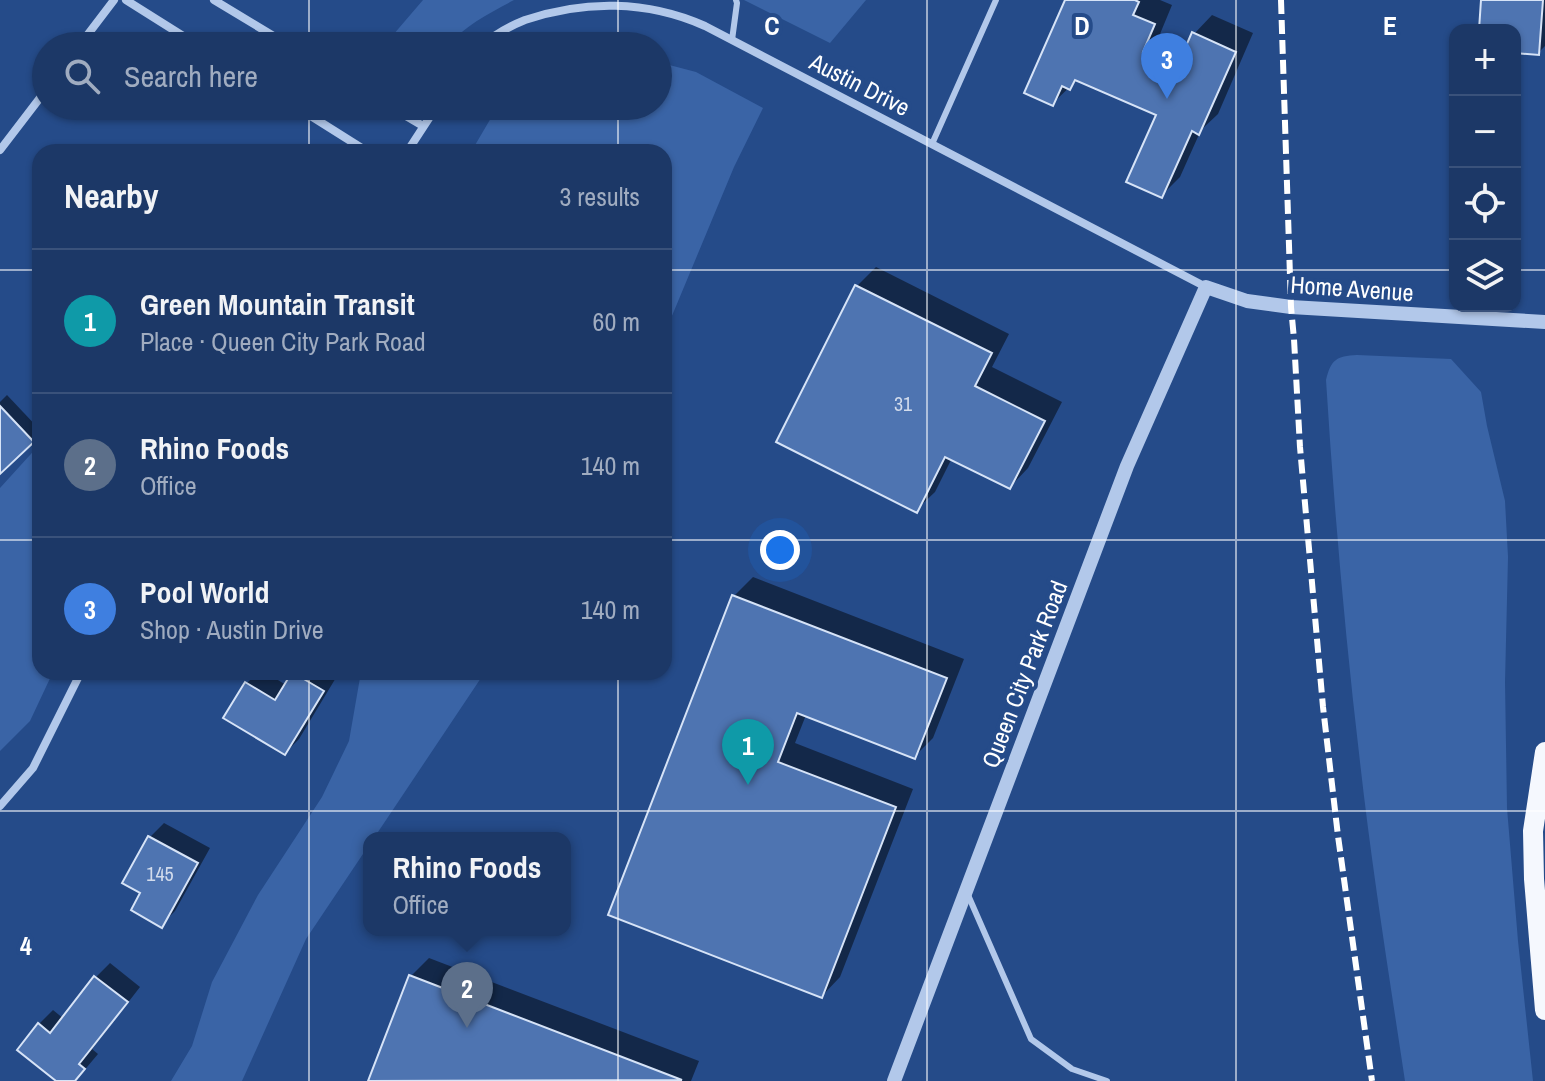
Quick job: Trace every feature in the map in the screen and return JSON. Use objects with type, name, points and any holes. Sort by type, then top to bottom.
[{"type":"main road","points":[[1545,752],[1533,831],[1545,1010]]},
{"type":"street","points":[[90,32],[114,0]]},
{"type":"street","points":[[126,0],[177,32]]},
{"type":"street","points":[[214,0],[267,32]]},
{"type":"street","name":"Austin Drive","points":[[501,32],[532,16],[563,6],[600,2],[634,4],[671,12],[732,40],[1206,287]]},
{"type":"street","points":[[0,150],[32,108]]},
{"type":"street","points":[[317,120],[355,144]]},
{"type":"street","points":[[413,120],[423,126]]},
{"type":"street","points":[[412,144],[427,120]]},
{"type":"street","name":"Home Avenue","points":[[1206,287],[1247,301],[1291,307],[1545,322]]},
{"type":"street","name":"Queen City Park Road","points":[[894,1081],[1127,466],[1206,287]]},
{"type":"street","points":[[0,806],[33,768],[77,680]]},
{"type":"lane","points":[[732,40],[736,0]]},
{"type":"lane","points":[[932,144],[996,0]]},
{"type":"lane","points":[[966,890],[1031,1039],[1072,1069],[1107,1081]]},
{"type":"shaded area","points":[[423,0],[514,0],[463,32],[396,32]]},
{"type":"shaded area","points":[[744,0],[866,0],[830,43]]},
{"type":"shaded area","points":[[672,66],[696,72],[763,108],[734,167],[672,316],[672,144],[476,144],[490,120],[672,120]]},
{"type":"shaded area","points":[[1357,355],[1451,359],[1481,392],[1505,501],[1508,557],[1505,682],[1507,808],[1533,1081],[1405,1081],[1360,762],[1329,428],[1328,373],[1336,360]]},
{"type":"shaded area","points":[[32,453],[32,680],[49,680],[30,721],[0,751],[0,488]]},
{"type":"shaded area","points":[[360,680],[480,680],[378,832],[363,832],[363,854],[306,939],[242,1081],[171,1081],[192,1046],[212,982],[258,895],[322,797],[349,741]]},
{"type":"building","points":[[1065,0],[1139,2],[1133,15],[1155,24],[1143,52],[1177,67],[1192,32],[1236,52],[1199,135],[1192,131],[1162,198],[1126,182],[1156,115],[1075,80],[1070,90],[1062,86],[1053,106],[1024,93]]},
{"type":"building","points":[[1481,0],[1543,0],[1539,55],[1521,54],[1521,24],[1479,24]]},
{"type":"building","points":[[855,285],[992,353],[975,386],[1045,421],[1010,489],[945,457],[917,513],[776,442]]},
{"type":"building","points":[[0,406],[32,440],[32,444],[0,474]]},
{"type":"building","points":[[732,595],[947,678],[915,759],[797,713],[778,762],[896,807],[822,998],[608,915]]},
{"type":"building","points":[[287,680],[305,680],[324,691],[285,755],[223,718],[245,682],[275,700]]},
{"type":"building","points":[[148,836],[198,863],[162,928],[131,910],[140,893],[122,883]]},
{"type":"building","points":[[409,975],[682,1080],[368,1081]]},
{"type":"building","points":[[94,976],[128,1002],[79,1064],[85,1069],[75,1081],[56,1081],[17,1050],[38,1023],[50,1033]]},
{"type":"railway","points":[[1281,0],[1291,307],[1300,447],[1323,707],[1372,1081]]},
{"type":"place","name":"Pool World","points":[[1167,99]]},
{"type":"place","name":"Green Mountain Transit","points":[[748,785]]},
{"type":"place","name":"Rhino Foods","points":[[467,1028]]}]
